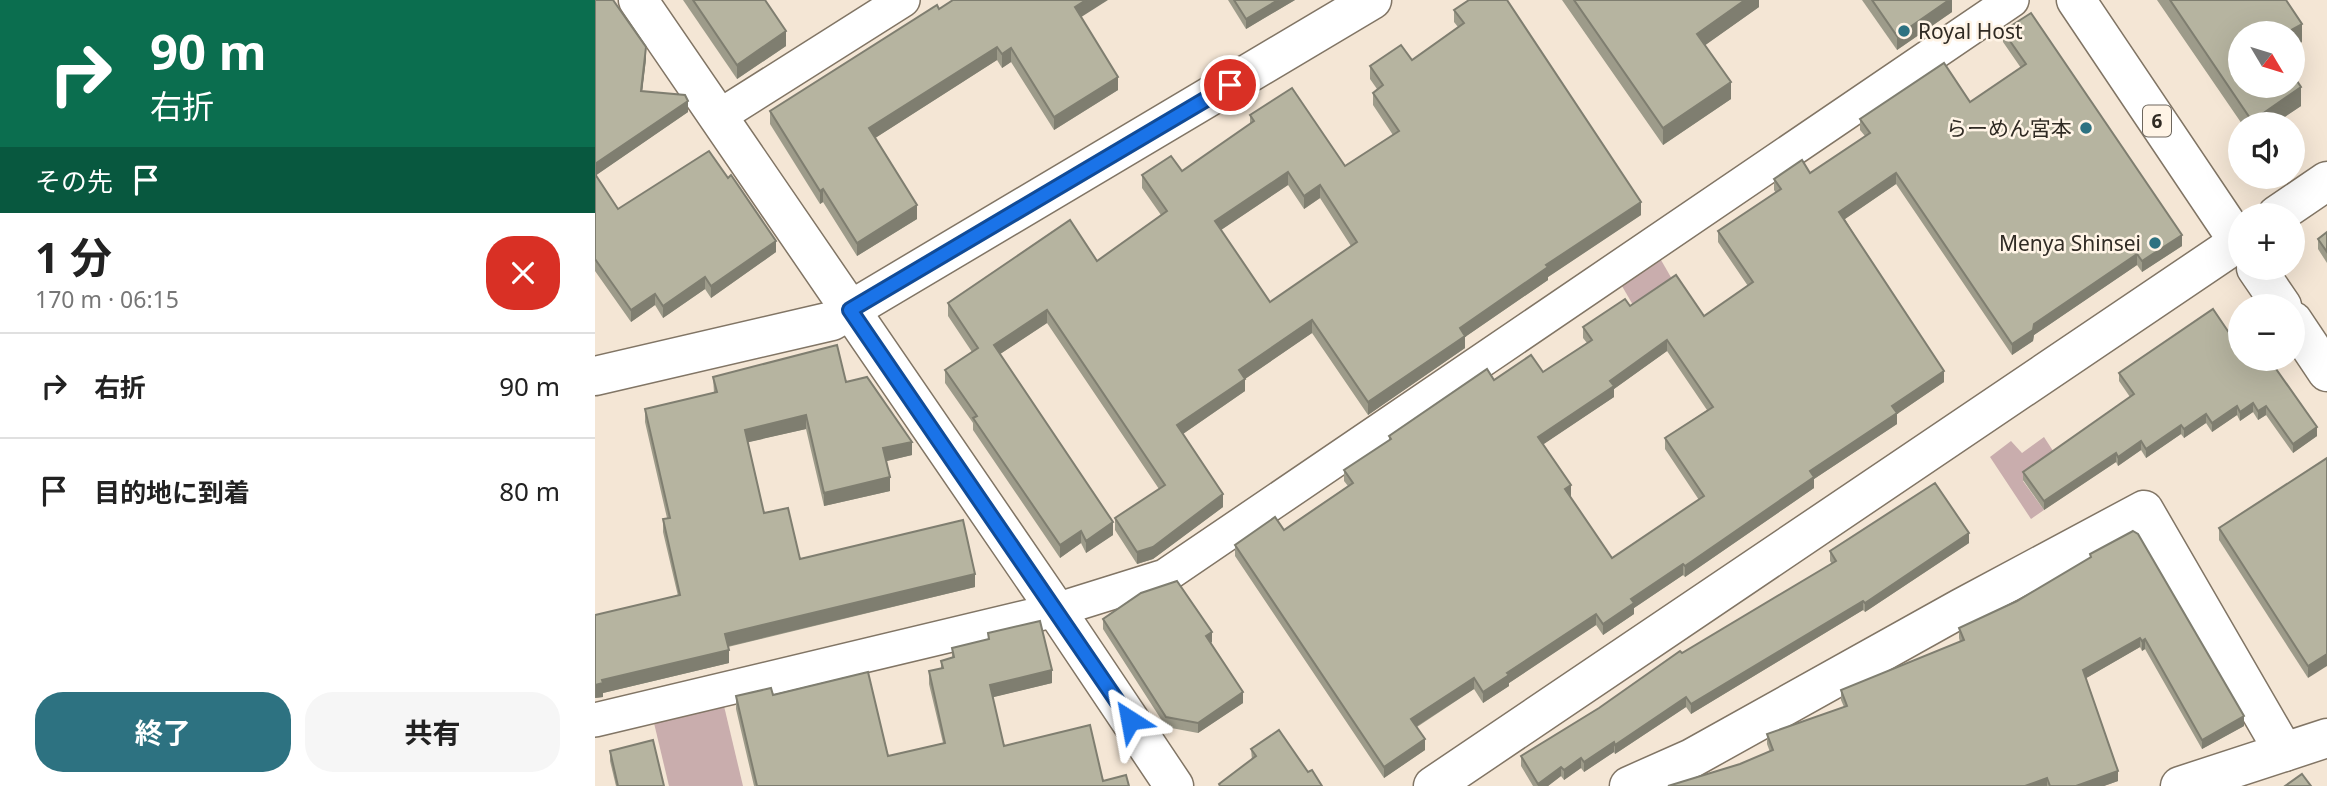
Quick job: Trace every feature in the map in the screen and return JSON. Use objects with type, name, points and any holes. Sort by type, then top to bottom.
[{"type":"street","points":[[638,0],[1174,786]]},
{"type":"street","points":[[718,117],[902,0]]},
{"type":"street","points":[[595,376],[832,321],[1372,0]]},
{"type":"street","points":[[595,720],[1056,610],[1165,576],[2012,0]]},
{"type":"street","name":"6","points":[[2075,0],[2228,225]]},
{"type":"street","points":[[2295,203],[2327,181]]},
{"type":"street","points":[[1433,786],[2228,260]]},
{"type":"street","points":[[2305,339],[2327,372]]},
{"type":"street","points":[[1629,786],[1692,758],[1961,608],[2144,510],[2284,752]]},
{"type":"street","points":[[2187,785],[2327,738]]},
{"type":"shaded area","points":[[1661,260],[1676,286],[1637,312],[1622,286]]},
{"type":"shaded area","points":[[2044,437],[2057,457],[2023,481],[2044,510],[2031,519],[1990,457],[2011,441],[2022,453]]},
{"type":"shaded area","points":[[724,706],[743,786],[669,786],[654,723]]},
{"type":"building","points":[[595,0],[613,0],[646,47],[641,91],[685,95],[688,101],[595,164]]},
{"type":"building","points":[[693,0],[765,0],[786,31],[737,65]]},
{"type":"building","points":[[953,0],[1086,0],[1075,7],[1118,77],[1054,117],[1011,48],[1002,54],[997,47],[869,128],[917,205],[857,243],[823,189],[820,191],[770,111],[937,5],[939,9]]},
{"type":"building","points":[[1234,0],[1278,0],[1246,19]]},
{"type":"building","points":[[1469,0],[1507,0],[1641,202],[1546,265],[1548,267],[1460,328],[1465,336],[1368,402],[1312,320],[1239,370],[1245,379],[1177,425],[1223,494],[1153,547],[1137,552],[1115,518],[1165,485],[1047,310],[994,345],[1113,522],[1086,541],[1081,531],[1060,545],[973,418],[977,416],[945,370],[978,348],[948,303],[1070,220],[1097,261],[1167,211],[1142,175],[1171,156],[1182,171],[1254,121],[1250,115],[1292,88],[1345,166],[1399,131],[1373,93],[1383,85],[1370,66],[1401,45],[1412,60],[1464,23],[1454,10]],"holes":[[[1288,172],[1304,196],[1320,185],[1357,242],[1270,302],[1215,221]]]},
{"type":"building","points":[[1574,0],[1745,0],[1697,34],[1731,82],[1663,128]]},
{"type":"building","points":[[1872,0],[1949,0],[1897,36]]},
{"type":"building","points":[[2170,0],[2286,0],[2300,21],[2228,21],[2228,86]]},
{"type":"building","points":[[2031,13],[2182,235],[2142,261],[2137,254],[2034,324],[2033,330],[2012,344],[1896,173],[1839,212],[1944,371],[1892,406],[1897,413],[1810,471],[1814,477],[1685,566],[1683,564],[1631,599],[1634,603],[1603,624],[1596,614],[1483,692],[1474,678],[1411,719],[1425,739],[1384,767],[1235,545],[1275,517],[1284,530],[1353,483],[1344,470],[1487,369],[1494,380],[1531,355],[1543,372],[1592,340],[1583,327],[1625,299],[1630,306],[1676,275],[1704,316],[1753,282],[1718,231],[1781,189],[1774,179],[1802,160],[1810,173],[1870,133],[1860,119],[1944,63],[1970,102],[2026,64],[2003,31]],"holes":[[[1667,340],[1713,407],[1665,438],[1704,496],[1612,558],[1565,489],[1571,485],[1538,437],[1614,386],[1610,381]]]},
{"type":"building","points":[[2236,98],[2285,98],[2265,112],[2246,112]]},
{"type":"building","points":[[709,151],[728,178],[731,175],[776,241],[711,286],[705,277],[663,306],[655,294],[631,310],[595,259],[595,174],[618,209]]},
{"type":"building","points":[[2327,232],[2327,252],[2318,239]]},
{"type":"building","points":[[2213,309],[2228,331],[2228,371],[2277,371],[2317,427],[2293,444],[2266,406],[2258,411],[2253,403],[2240,412],[2237,406],[2212,423],[2206,414],[2184,429],[2181,425],[2146,449],[2141,441],[2118,457],[2116,453],[2044,501],[2023,472],[2134,394],[2119,373]]},
{"type":"building","points":[[837,345],[846,382],[867,377],[912,442],[883,448],[890,477],[824,493],[806,415],[745,430],[764,513],[788,508],[800,559],[963,520],[975,574],[725,634],[729,650],[602,680],[603,683],[595,685],[595,615],[680,595],[663,519],[670,518],[645,409],[717,392],[713,377]]},
{"type":"building","points":[[2327,458],[2327,654],[2308,666],[2219,528]]},
{"type":"building","points":[[1935,483],[1969,533],[1865,603],[1863,601],[1691,704],[1686,697],[1615,745],[1614,742],[1584,762],[1581,758],[1564,770],[1561,767],[1538,784],[1521,756],[1599,708],[1680,651],[1682,653],[1836,561],[1830,551]]},
{"type":"building","points":[[2133,531],[2138,534],[2244,716],[2202,740],[2145,639],[2142,641],[2140,638],[2083,670],[2118,771],[2076,786],[2050,786],[2047,778],[2025,786],[1668,786],[1740,764],[1773,750],[1767,734],[1847,706],[1841,690],[1964,640],[1959,628],[2017,601],[2091,557],[2090,554]]},
{"type":"building","points":[[1177,581],[1212,632],[1206,636],[1243,692],[1198,723],[1166,717],[1103,619],[1141,593]]},
{"type":"building","points":[[1040,621],[1052,670],[990,685],[1004,746],[1090,725],[1103,781],[1126,775],[1129,786],[757,786],[736,696],[771,688],[773,695],[868,672],[888,756],[945,743],[929,671],[943,668],[941,661],[954,657],[952,648],[989,639],[988,633]]},
{"type":"building","points":[[1279,730],[1308,772],[1312,770],[1322,786],[1220,786],[1219,784],[1256,756],[1251,749]]},
{"type":"building","points":[[653,740],[664,786],[618,786],[610,751]]},
{"type":"building","points":[[2302,774],[2311,786],[2285,786]]},
{"type":"place","name":"Royal Host","points":[[1904,31]]},
{"type":"place","name":"らーめん宮本","points":[[2086,128]]},
{"type":"place","name":"Menya Shinsei","points":[[2155,243]]},
{"type":"route","points":[[1130,720],[850,310],[1230,85]]}]
